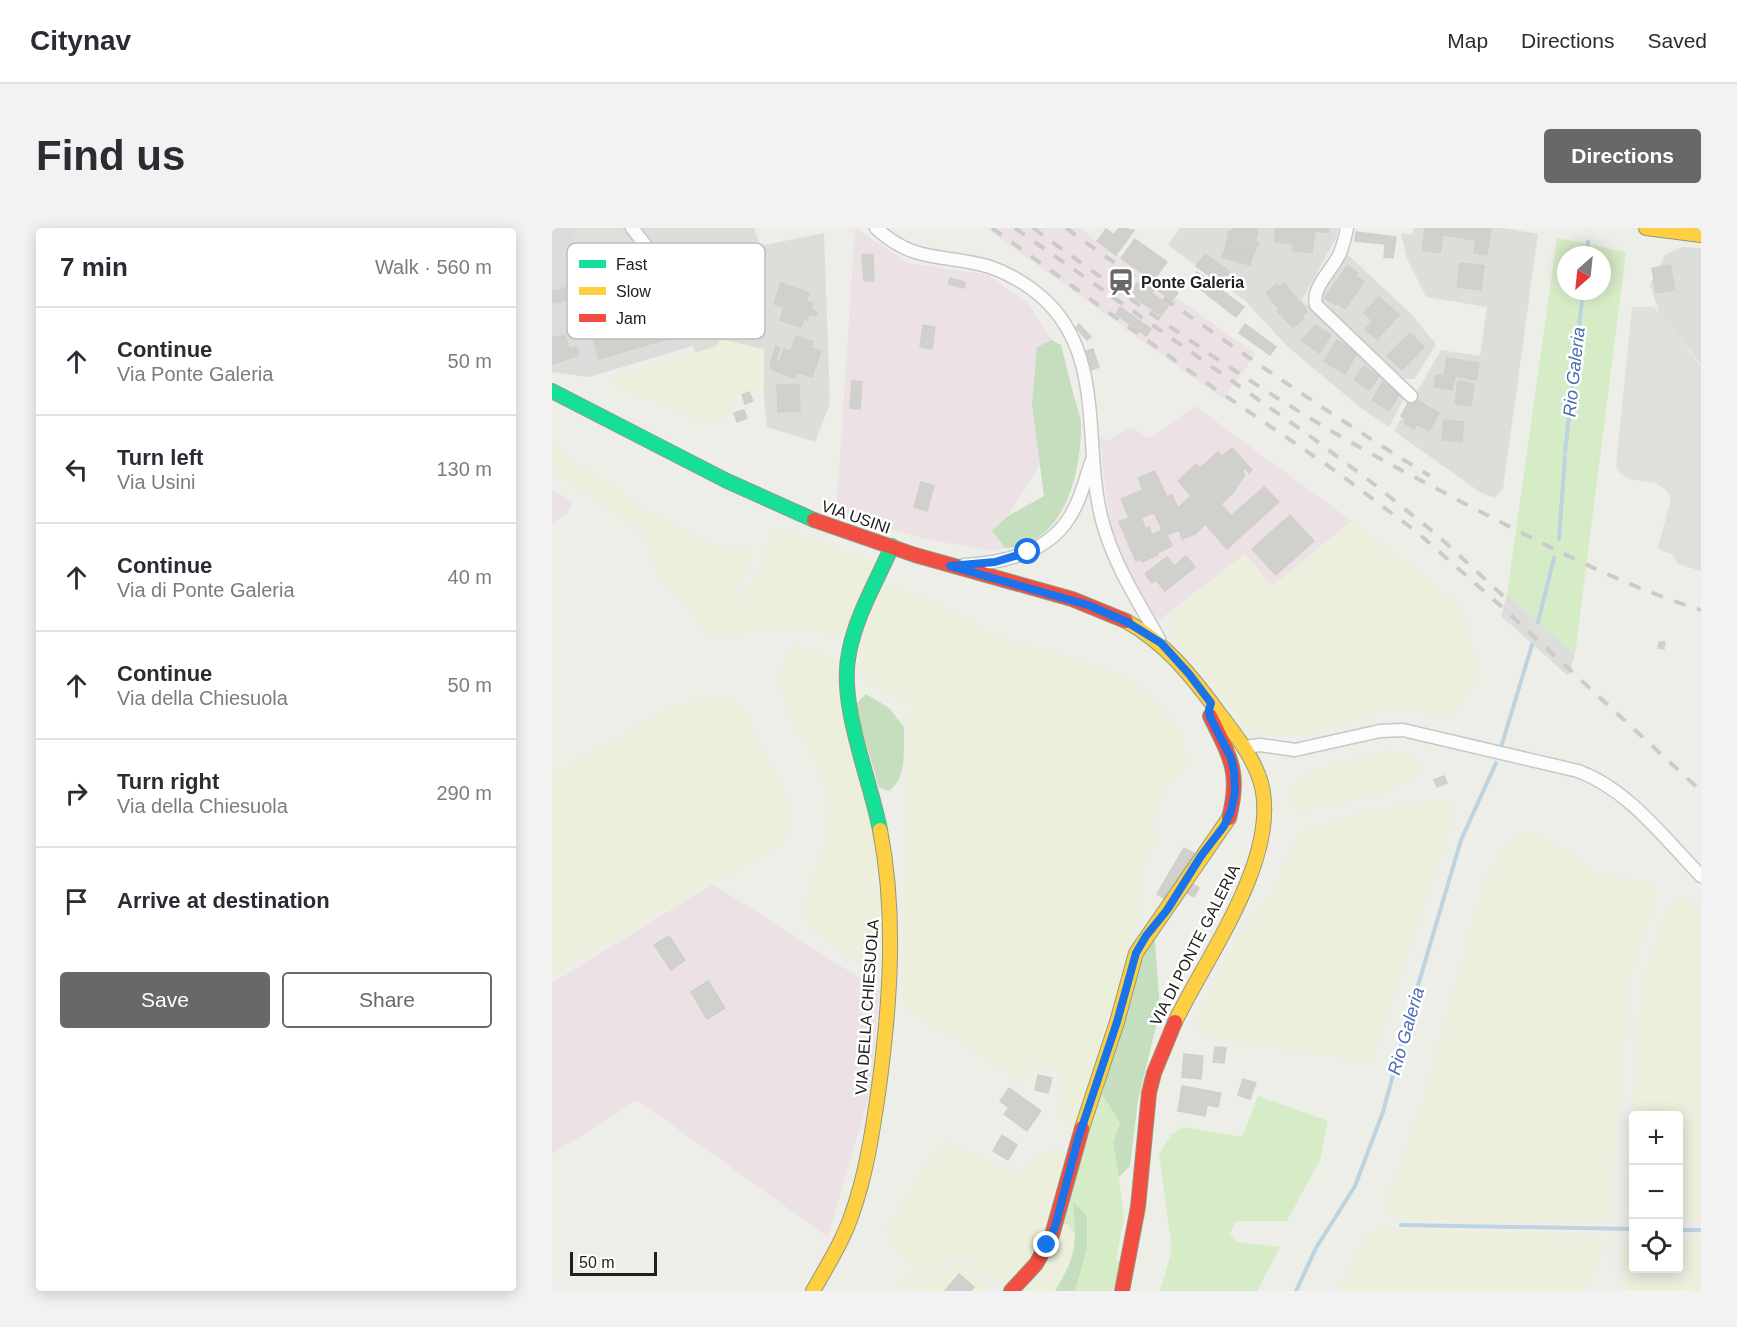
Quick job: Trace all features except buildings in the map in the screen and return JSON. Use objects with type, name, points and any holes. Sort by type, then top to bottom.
[{"type":"main road","points":[[1646,228],[1701,235]]},
{"type":"main road","name":"VIA USINI","points":[[552,391],[748,492],[822,523],[950,566],[1109,613],[1137,627],[1161,643]]},
{"type":"main road","name":"VIA DELLA CHIESUOLA","points":[[813,1291],[843,1236],[857,1199],[872,1136],[883,1049],[889,948],[889,902],[884,849],[852,719],[847,673],[852,638],[892,546]]},
{"type":"main road","name":"VIA DI PONTE GALERIA","points":[[1122,1291],[1137,1217],[1154,1073],[1169,1032],[1191,987],[1223,933],[1249,878],[1264,814],[1263,789],[1258,772],[1244,747],[1189,674],[1161,643]]},
{"type":"main road","points":[[1011,1291],[1036,1263],[1055,1227],[1078,1139],[1117,1022],[1136,953],[1229,818],[1235,792],[1234,771],[1231,758],[1210,717],[1211,703]]},
{"type":"street","points":[[632,228],[644,243]]},
{"type":"street","points":[[876,228],[895,243],[920,255],[974,263],[1000,271],[1025,285],[1048,303],[1071,336],[1086,378],[1092,458],[1100,512],[1108,540],[1161,643]]},
{"type":"street","points":[[1347,228],[1338,258],[1316,292],[1314,300],[1316,305],[1411,396]]},
{"type":"street","points":[[950,566],[1005,560],[1028,552],[1048,540],[1073,512],[1092,458]]},
{"type":"street","points":[[1244,747],[1260,745],[1295,750],[1389,730],[1403,730],[1569,769],[1590,775],[1617,791],[1701,876]]},
{"type":"shaded area","points":[[552,228],[625,228],[640,243],[567,243],[567,339],[691,339],[693,346],[589,377],[552,372]]},
{"type":"shaded area","points":[[574,228],[621,228],[633,243],[574,243]]},
{"type":"shaded area","points":[[642,228],[754,228],[759,243],[652,243]]},
{"type":"shaded area","points":[[855,228],[909,263],[988,275],[1028,303],[1052,340],[1037,347],[1040,464],[1008,516],[992,531],[1005,548],[993,551],[929,540],[836,514]]},
{"type":"shaded area","points":[[986,228],[1079,228],[1121,258],[1135,239],[1167,262],[1153,281],[1256,354],[1223,399]]},
{"type":"shaded area","points":[[1180,228],[1338,228],[1336,238],[1302,300],[1405,396],[1389,427],[1358,406],[1285,344],[1244,300],[1168,245]]},
{"type":"shaded area","points":[[1414,228],[1503,228],[1538,234],[1503,489],[1494,498],[1480,492],[1394,431],[1441,350],[1480,356],[1487,307],[1426,297],[1407,259],[1401,233],[1412,235]]},
{"type":"shaded area","points":[[824,233],[830,404],[815,442],[767,427],[762,377],[763,349],[718,346],[695,353],[691,339],[765,339],[765,245]]},
{"type":"shaded area","points":[[1682,247],[1701,248],[1701,364],[1660,315],[1650,285],[1665,255]]},
{"type":"shaded area","points":[[1346,253],[1412,315],[1436,344],[1415,379],[1405,379],[1319,303],[1318,294]]},
{"type":"shaded area","points":[[1632,307],[1654,307],[1701,366],[1701,571],[1678,564],[1672,554],[1658,547],[1670,504],[1670,497],[1666,490],[1656,483],[1628,479],[1620,473],[1616,466]]},
{"type":"shaded area","points":[[1195,406],[1352,521],[1272,586],[1245,554],[1158,621],[1133,578],[1110,526],[1098,437],[1110,441],[1114,436],[1132,427],[1149,439]]},
{"type":"shaded area","points":[[552,490],[573,502],[567,514],[552,524]]},
{"type":"shaded area","points":[[713,884],[880,991],[870,1092],[828,1237],[637,1100],[552,1154],[552,983]]},
{"type":"green space","points":[[1557,238],[1596,246],[1557,246],[1557,300],[1611,300],[1611,249],[1626,252],[1575,655],[1507,594]]},
{"type":"green space","points":[[720,339],[764,349],[764,388],[739,395],[730,415],[710,424],[612,384],[619,376],[717,346]]},
{"type":"green space","points":[[1052,340],[1061,345],[1081,419],[1078,462],[1066,503],[1056,520],[1042,534],[1026,544],[1005,548],[992,531],[1008,516],[1044,496],[1032,404],[1037,347]]},
{"type":"green space","points":[[552,443],[567,458],[616,487],[645,512],[663,518],[715,547],[730,546],[753,552],[749,571],[734,596],[738,600],[755,581],[763,565],[771,532],[777,528],[874,563],[878,569],[850,628],[841,636],[831,636],[816,628],[756,629],[728,637],[712,636],[701,629],[689,608],[658,575],[641,533],[552,472]]},
{"type":"green space","points":[[1352,521],[1457,603],[1468,626],[1476,667],[1475,682],[1454,714],[1441,715],[1398,708],[1382,710],[1307,735],[1282,736],[1251,733],[1170,630],[1174,625],[1167,615],[1245,554],[1272,586]]},
{"type":"green space","points":[[884,587],[898,588],[928,599],[996,637],[1089,663],[1131,681],[1152,697],[1182,733],[1187,768],[1168,784],[1152,821],[1157,839],[1138,881],[1143,890],[1138,898],[1139,911],[1122,987],[1075,1122],[1069,1124],[1063,1121],[1056,1112],[1061,1082],[1056,1072],[1050,1067],[1037,1065],[1022,1083],[907,1008],[902,999],[907,716],[915,708],[863,681],[857,642]]},
{"type":"green space","points":[[795,645],[821,652],[837,666],[875,844],[880,925],[876,977],[812,928],[804,915],[810,882],[828,840],[830,802],[817,764],[784,704],[779,676],[786,654]]},
{"type":"green space","points":[[866,694],[889,708],[904,727],[902,770],[895,785],[889,791],[879,788],[855,705]]},
{"type":"green space","points":[[720,698],[737,702],[748,714],[757,742],[782,782],[791,809],[789,828],[780,846],[552,976],[552,775],[675,705]]},
{"type":"green space","points":[[1391,750],[1418,759],[1421,765],[1414,776],[1386,792],[1301,811],[1293,809],[1288,795],[1292,787],[1316,770]]},
{"type":"green space","points":[[1446,799],[1451,803],[1452,819],[1374,1054],[1367,1062],[1206,1037],[1197,1028],[1198,1018],[1240,931],[1272,894],[1293,845],[1304,830],[1374,810]]},
{"type":"green space","points":[[1531,832],[1569,852],[1599,876],[1638,880],[1655,889],[1657,900],[1630,976],[1609,1213],[1596,1222],[1399,1220],[1385,1204],[1422,1105],[1486,876],[1514,838]]},
{"type":"green space","points":[[1684,895],[1701,914],[1701,1221],[1683,1220],[1683,1111],[1632,1111],[1642,982],[1668,909]]},
{"type":"green space","points":[[1151,936],[1155,941],[1160,1010],[1138,1100],[1130,1166],[1119,1177],[1113,1143],[1120,1123],[1102,1095],[1120,1023]]},
{"type":"green space","points":[[1101,1095],[1120,1123],[1113,1144],[1124,1220],[1116,1259],[1121,1264],[1112,1291],[1075,1291],[1087,1248],[1087,1214],[1074,1203],[1076,1236],[1068,1224],[1058,1225]]},
{"type":"green space","points":[[1258,1096],[1328,1121],[1320,1160],[1287,1221],[1236,1221],[1230,1233],[1237,1242],[1280,1247],[1257,1291],[1160,1291],[1172,1250],[1159,1154],[1171,1135],[1183,1127],[1242,1137]]},
{"type":"green space","points":[[949,1142],[1009,1173],[1020,1173],[1047,1151],[1058,1148],[1066,1155],[1039,1247],[1025,1267],[1003,1287],[958,1254],[952,1254],[930,1279],[921,1278],[888,1238],[887,1227],[939,1146]]},
{"type":"green space","points":[[1629,1153],[1629,1215],[1625,1206]]},
{"type":"green space","points":[[1073,1202],[1087,1215],[1087,1248],[1075,1291],[1055,1291],[1068,1268],[1074,1249]]},
{"type":"green space","points":[[1068,1224],[1076,1236],[1074,1255],[1055,1291],[1013,1291],[1058,1225]]},
{"type":"green space","points":[[1380,1228],[1595,1235],[1605,1243],[1585,1291],[1336,1291],[1369,1234]]},
{"type":"green space","points":[[1701,1237],[1701,1291],[1623,1291],[1623,1253],[1629,1240],[1629,1273],[1683,1273],[1683,1238]]},
{"type":"green space","points":[[957,1260],[992,1291],[902,1291],[897,1284],[912,1273],[921,1283],[929,1280],[935,1282]]},
{"type":"pier","points":[[1507,594],[1575,655],[1568,676],[1501,616]]},
{"type":"waterway","name":"Rio Galeria","points":[[1588,242],[1588,246]]},
{"type":"waterway","name":"Rio Galeria","points":[[1565,452],[1582,300]]},
{"type":"waterway","name":"Rio Galeria","points":[[1559,539],[1565,457]]},
{"type":"waterway","name":"Rio Galeria","points":[[1538,622],[1554,558]]},
{"type":"waterway","name":"Rio Galeria","points":[[1502,744],[1532,645]]},
{"type":"waterway","name":"Rio Galeria","points":[[1296,1291],[1316,1248],[1355,1186],[1383,1112],[1461,840],[1496,763]]},
{"type":"waterway","points":[[1401,1225],[1629,1229]]},
{"type":"waterway","points":[[1683,1230],[1701,1230]]},
{"type":"railway","points":[[992,228],[1198,377],[1337,472],[1418,533],[1503,608],[1701,791]]},
{"type":"railway","points":[[1015,228],[1310,436],[1375,485],[1436,534],[1512,604]]},
{"type":"railway","points":[[1033,228],[1222,362],[1335,433],[1562,553],[1644,590],[1701,610]]},
{"type":"railway","points":[[1066,228],[1291,386],[1430,476]]},
{"type":"traffic: fast","points":[[552,391],[727,481],[814,520]]},
{"type":"traffic: fast","points":[[880,830],[851,718],[847,673],[852,639],[892,546]]},
{"type":"traffic: slow","points":[[1646,228],[1701,235]]},
{"type":"traffic: slow","points":[[1126,621],[1153,639],[1176,660],[1242,744],[1261,783],[1264,812],[1260,842],[1251,874],[1237,906],[1175,1022]]},
{"type":"traffic: slow","points":[[1082,1128],[1117,1022],[1136,953],[1229,818]]},
{"type":"traffic: slow","points":[[813,1291],[844,1234],[857,1199],[868,1154],[878,1094],[886,1028],[890,962],[889,895],[880,830]]},
{"type":"traffic: jam","points":[[814,520],[915,555],[1072,599],[1126,621]]},
{"type":"traffic: jam","points":[[1210,716],[1232,765],[1234,788],[1229,818]]},
{"type":"traffic: jam","points":[[1122,1291],[1138,1207],[1149,1093],[1154,1073],[1175,1022]]},
{"type":"traffic: jam","points":[[1011,1291],[1036,1264],[1052,1235],[1082,1128]]},
{"type":"place","name":"Ponte Galeria","points":[[1121,282]]},
{"type":"route","points":[[1028,552],[995,562],[950,566],[1088,605],[1117,616],[1161,643],[1211,703],[1210,714],[1231,758],[1236,784],[1229,818],[1201,856],[1167,910],[1146,936],[1133,960],[1117,1022],[1078,1139],[1055,1227],[1047,1245]]}]
